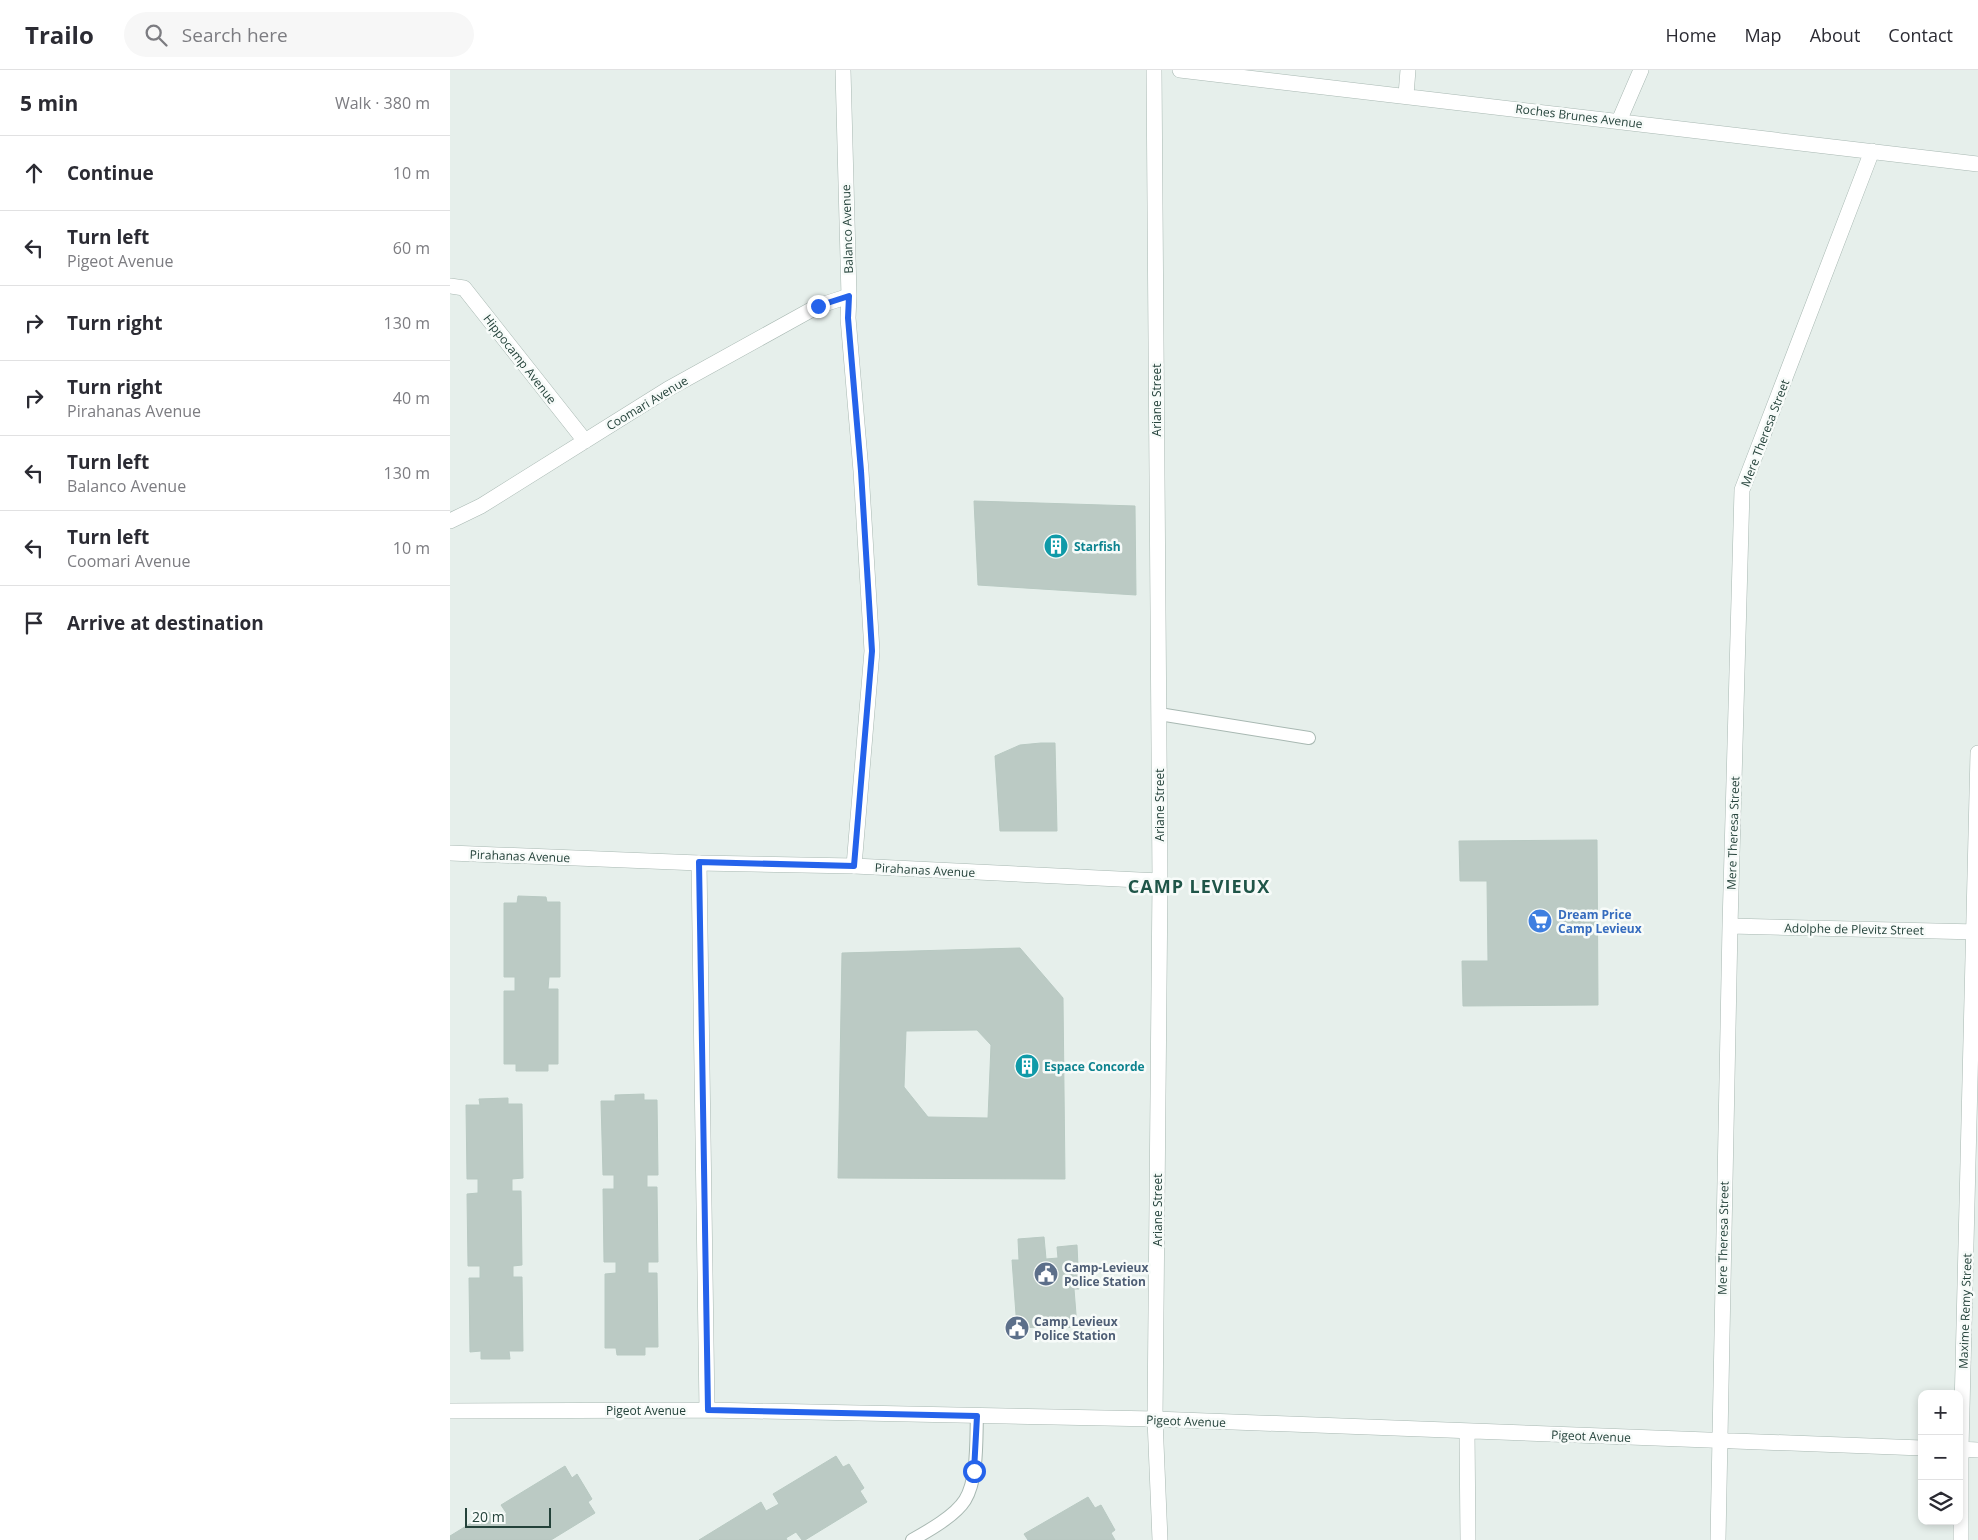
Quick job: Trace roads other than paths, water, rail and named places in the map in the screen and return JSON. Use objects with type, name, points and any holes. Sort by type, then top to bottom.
[{"type":"street","name":"Balanco Avenue","points":[[843,70],[848,318],[861,471],[872,651],[854,866]]},
{"type":"street","name":"Ariane Street","points":[[1154,70],[1160,881],[1155,1419],[1160,1540]]},
{"type":"street","name":"Roches Brunes Avenue","points":[[1180,70],[1406,95],[1978,164]]},
{"type":"street","points":[[1406,95],[1408,70]]},
{"type":"street","points":[[1620,121],[1640,70]]},
{"type":"street","name":"Mere Theresa Street","points":[[1718,1540],[1730,926],[1742,490],[1872,151]]},
{"type":"street","name":"Hippocamp Avenue","points":[[450,286],[464,288],[585,441]]},
{"type":"street","name":"Coomari Avenue","points":[[450,521],[480,506],[668,389],[818,306],[849,296]]},
{"type":"street","name":"Maxime Remy Street","points":[[1960,1435],[1976,932],[1978,753]]},
{"type":"street","name":"Pirahanas Avenue","points":[[450,853],[854,866],[1160,881]]},
{"type":"street","points":[[699,862],[708,1410]]},
{"type":"street","name":"Adolphe de Plevitz Street","points":[[1730,926],[1976,932]]},
{"type":"street","name":"Pigeot Avenue","points":[[450,1411],[708,1410],[1155,1419],[1918,1448]]},
{"type":"street","points":[[1467,1431],[1468,1540]]},
{"type":"street","points":[[1963,1449],[1978,1450]]},
{"type":"street","name":"Maxime Remy Street","points":[[1960,1480],[1961,1540]]},
{"type":"lane","points":[[1159,714],[1309,738]]},
{"type":"lane","points":[[912,1540],[944,1522],[965,1500],[974,1471],[977,1416]]},
{"type":"place","name":"Starfish","points":[[1056,546]]},
{"type":"place","name":"Dream Price Camp Levieux","points":[[1540,921]]},
{"type":"place","name":"Espace Concorde","points":[[1027,1066]]},
{"type":"place","name":"Camp-Levieux Police Station","points":[[1046,1274]]},
{"type":"place","name":"Camp Levieux Police Station","points":[[1017,1328]]},
{"type":"district","name":"CAMP LEVIEUX","points":[[1199,886]]}]
